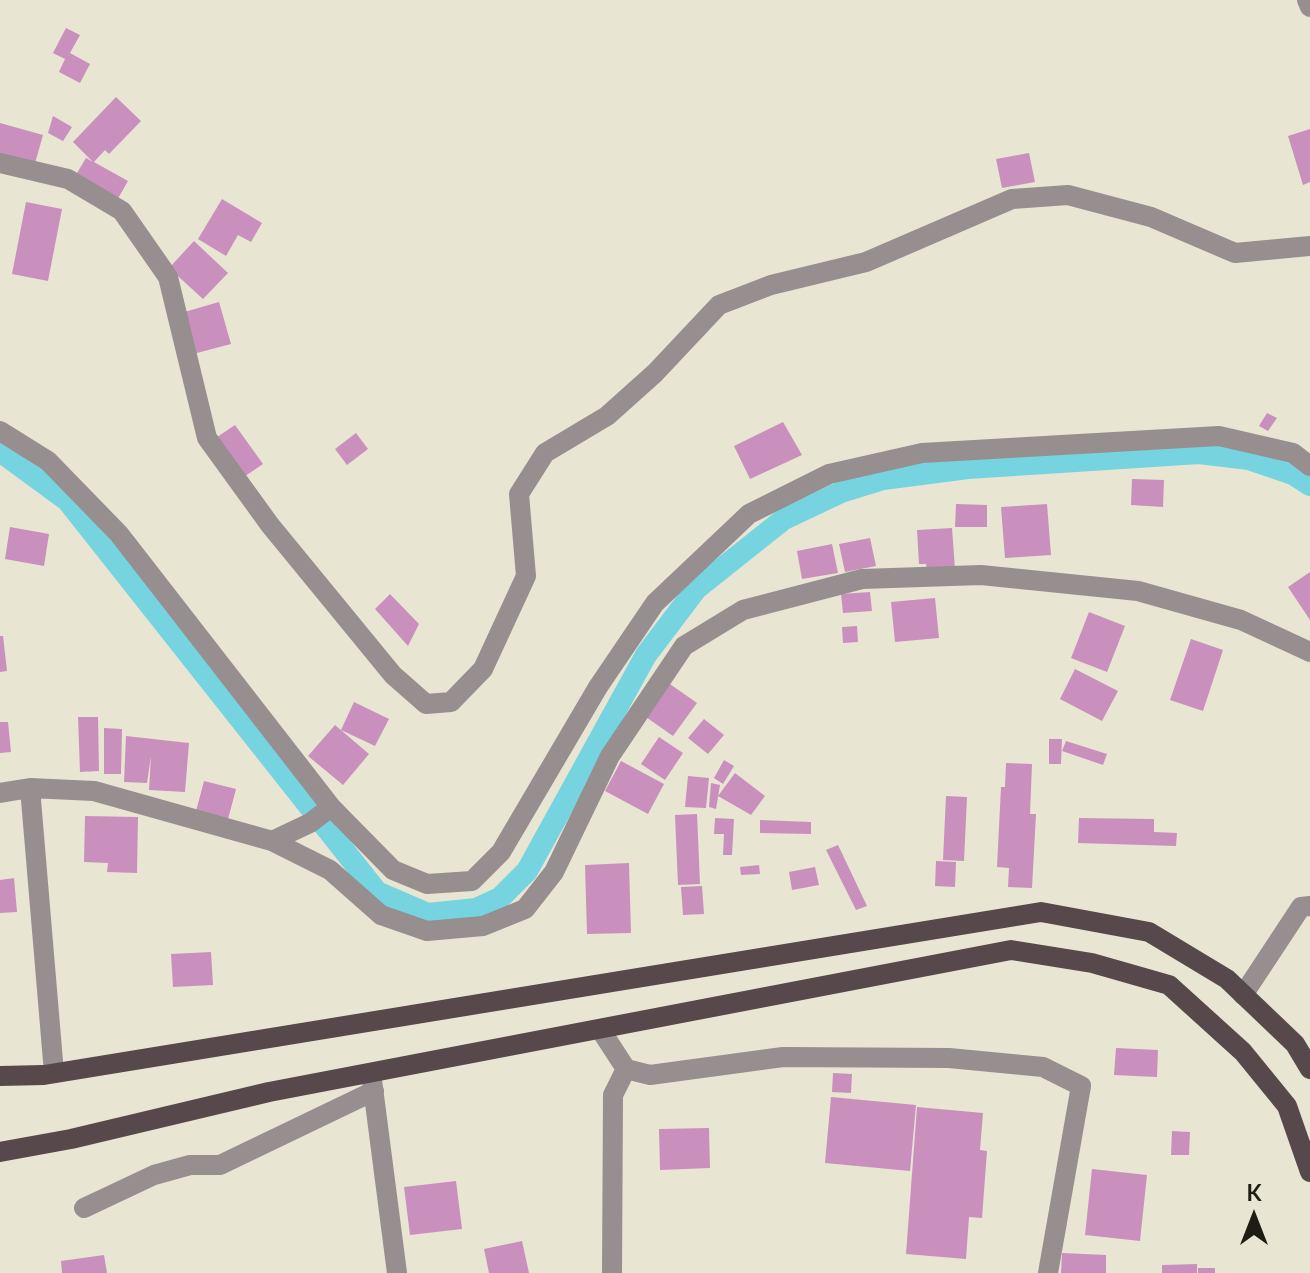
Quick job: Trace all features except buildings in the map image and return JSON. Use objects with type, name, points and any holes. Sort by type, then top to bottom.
[{"type":"main road","points":[[0,1076],[54,1073],[1041,912],[1149,932],[1227,979],[1295,1044],[1310,1069]]},
{"type":"main road","points":[[0,1152],[71,1139],[269,1092],[373,1082],[600,1029],[1011,950],[1092,963],[1169,985],[1243,1052],[1287,1106],[1310,1172]]},
{"type":"street","points":[[1307,0],[1310,7]]},
{"type":"street","points":[[0,163],[68,179],[122,211],[168,277],[207,438],[270,525],[393,675],[426,704],[451,702],[483,669],[526,576],[519,494],[545,453],[607,416],[655,373],[719,305],[771,285],[866,262],[1012,199],[1068,195],[1151,217],[1235,253],[1310,246]]},
{"type":"street","points":[[0,431],[48,461],[119,534],[322,814],[393,870],[427,884],[472,881],[501,852],[598,687],[655,603],[749,514],[829,474],[922,453],[1219,436],[1293,453],[1310,466]]},
{"type":"street","points":[[0,793],[30,788],[94,791],[272,841],[330,870],[381,915],[427,931],[483,926],[525,909],[554,872],[610,756],[684,646],[743,610],[862,579],[981,575],[1138,591],[1241,620],[1310,652]]},
{"type":"street","points":[[30,788],[54,1073]]},
{"type":"street","points":[[272,841],[322,814]]},
{"type":"street","points":[[1243,995],[1301,907],[1310,906]]},
{"type":"street","points":[[600,1029],[626,1069],[650,1075],[783,1057],[949,1058],[1043,1067],[1081,1086],[1048,1273]]},
{"type":"street","points":[[612,1273],[613,1095],[626,1069]]},
{"type":"street","points":[[84,1208],[154,1175],[190,1165],[220,1165],[373,1082],[397,1273]]},
{"type":"waterway","points":[[0,451],[67,500],[377,892],[428,914],[476,909],[500,898],[527,871],[646,655],[696,589],[784,519],[841,492],[883,479],[968,468],[1199,453],[1249,459],[1293,474],[1310,485]]}]
